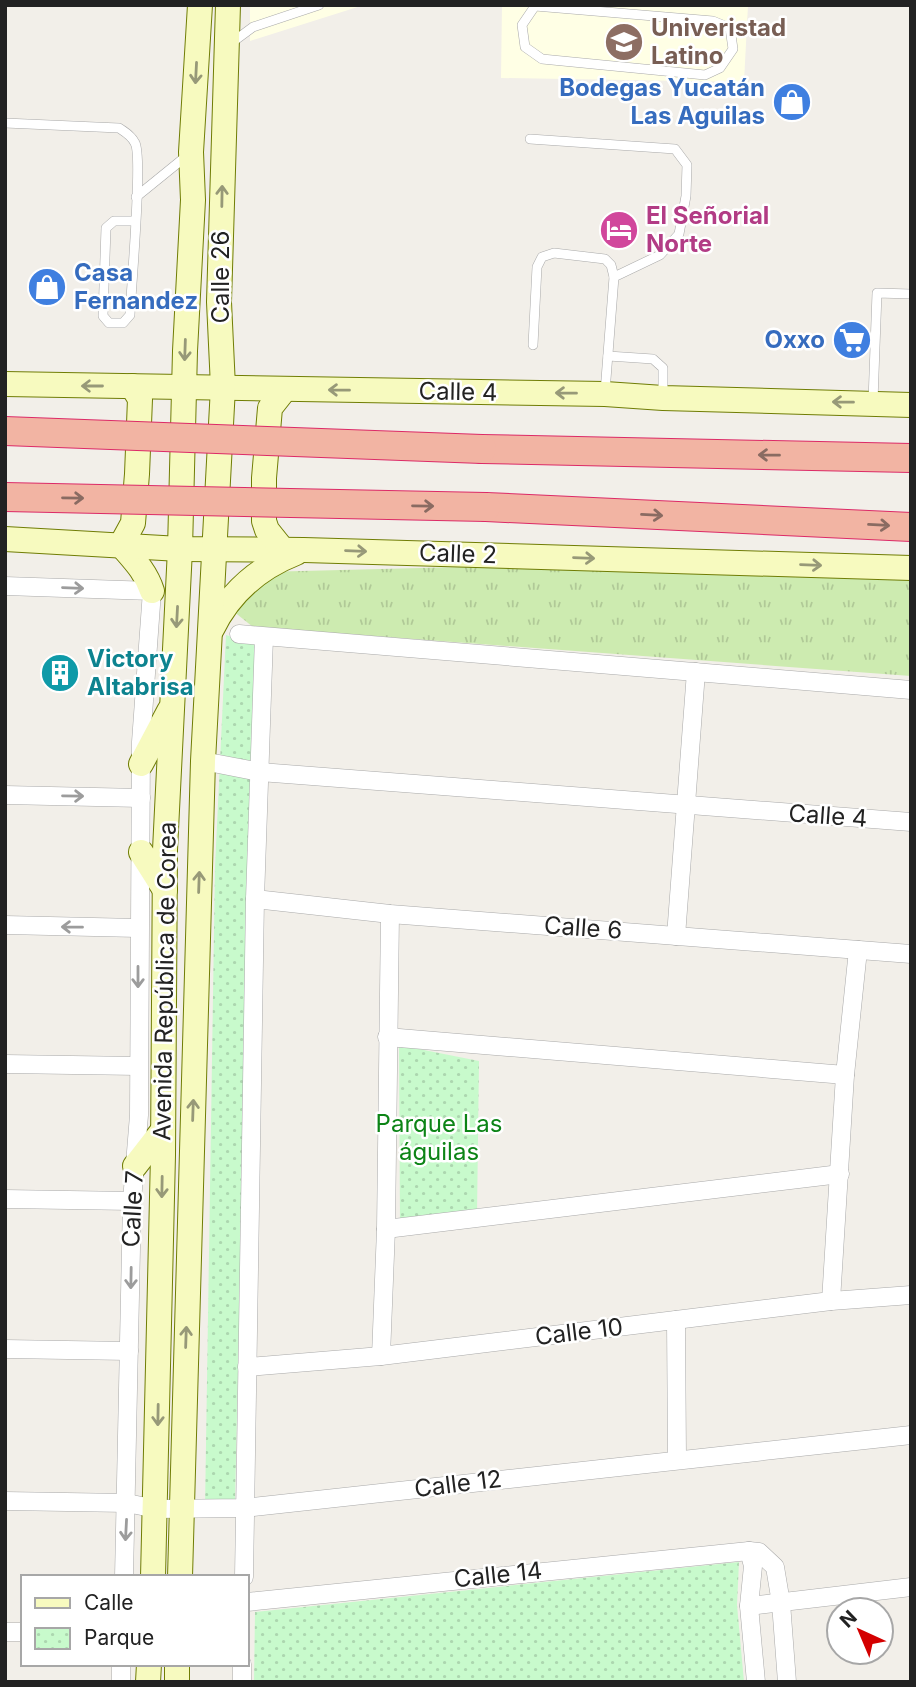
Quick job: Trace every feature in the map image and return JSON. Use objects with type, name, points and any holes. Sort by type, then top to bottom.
[{"type":"highway","points":[[5,430],[482,449],[911,458]]},
{"type":"highway","points":[[5,497],[486,507],[911,527]]},
{"type":"main road","name":"Calle 26","points":[[185,386],[193,200],[191,152],[200,5]]},
{"type":"main road","name":"Calle 26","points":[[215,549],[223,387],[219,302],[228,5]]},
{"type":"main road","name":"Calle 4","points":[[5,384],[605,394],[911,405]]},
{"type":"main road","points":[[132,386],[140,399],[137,474],[133,523],[121,545],[149,579],[152,591]]},
{"type":"main road","name":"Avenida República de Corea","points":[[153,1575],[163,1130],[165,890],[185,386]]},
{"type":"main road","points":[[209,636],[222,608],[254,575],[294,550],[267,530],[264,521],[264,478],[270,408],[285,389]]},
{"type":"main road","name":"Calle 2","points":[[5,538],[180,549],[911,568]]},
{"type":"main road","name":"Avenida República de Corea","points":[[180,1575],[203,761],[215,549]]},
{"type":"main road","points":[[141,764],[172,704]]},
{"type":"main road","points":[[141,852],[165,890]]},
{"type":"main road","points":[[135,1166],[163,1130]]},
{"type":"street","points":[[5,586],[152,591]]},
{"type":"street","name":"Calle 7","points":[[124,1575],[132,1201],[139,1115],[141,764],[152,591]]},
{"type":"street","points":[[239,634],[911,690]]},
{"type":"street","points":[[244,1575],[255,899],[264,636]]},
{"type":"street","points":[[676,936],[696,672]]},
{"type":"street","name":"Calle 4","points":[[203,761],[260,772],[911,822]]},
{"type":"street","points":[[5,795],[141,798]]},
{"type":"street","name":"Calle 6","points":[[255,899],[390,914],[911,954]]},
{"type":"street","points":[[381,1356],[386,1229],[390,914]]},
{"type":"street","points":[[5,925],[138,928]]},
{"type":"street","points":[[831,1301],[845,1075],[858,950]]},
{"type":"street","points":[[387,1037],[845,1075]]},
{"type":"street","points":[[5,1064],[138,1066]]},
{"type":"street","points":[[386,1229],[840,1174]]},
{"type":"street","points":[[5,1199],[132,1201]]},
{"type":"street","name":"Calle 10","points":[[247,1367],[381,1356],[831,1301],[911,1295]]},
{"type":"street","points":[[676,1320],[677,1459]]},
{"type":"street","points":[[5,1349],[129,1351]]},
{"type":"street","name":"Calle 12","points":[[5,1501],[127,1503],[156,1509],[244,1508],[911,1435]]},
{"type":"street","points":[[756,1682],[750,1606],[753,1577],[749,1551],[759,1552],[775,1567],[781,1602],[787,1682]]},
{"type":"street","name":"Calle 14","points":[[248,1602],[749,1551]]},
{"type":"street","points":[[750,1606],[911,1587]]},
{"type":"lane","points":[[283,5],[283,17]]},
{"type":"lane","points":[[226,47],[253,27],[319,5]]},
{"type":"lane","points":[[536,6],[713,21],[730,28],[733,49],[720,68],[705,75],[542,59],[525,47],[522,25],[536,6]]},
{"type":"lane","points":[[5,123],[119,128],[136,144],[138,155],[135,221],[130,315],[123,323],[109,323],[103,316],[106,228],[114,221],[135,221]]},
{"type":"lane","points":[[530,139],[676,149],[687,165],[687,196],[679,234],[660,255],[614,278]]},
{"type":"lane","points":[[136,197],[191,152]]},
{"type":"lane","points":[[533,345],[537,267],[542,257],[554,253],[605,259],[611,265],[614,278],[605,394]]},
{"type":"lane","points":[[873,403],[877,293],[911,294]]},
{"type":"lane","points":[[608,356],[653,359],[663,369],[663,398]]},
{"type":"shaded area","points":[[250,5],[364,5],[250,41]]},
{"type":"shaded area","name":"Univeristad Latino","points":[[502,5],[748,5],[744,82],[501,78]]},
{"type":"green space","points":[[542,565],[911,579],[911,676],[253,627],[233,611],[262,572]]},
{"type":"green space","points":[[226,635],[255,644],[235,1500],[205,1509],[215,867]]},
{"type":"green space","name":"Parque Las águilas","points":[[399,1045],[479,1061],[477,1215],[400,1223]]},
{"type":"green space","points":[[739,1562],[737,1605],[744,1682],[254,1682],[255,1612]]},
{"type":"place","name":"Univeristad Latino","points":[[624,42]]},
{"type":"place","name":"Bodegas Yucatán Las Aguilas","points":[[792,102]]},
{"type":"place","name":"El Señorial Norte","points":[[619,230]]},
{"type":"place","name":"Casa Fernandez","points":[[47,287]]},
{"type":"place","name":"Oxxo","points":[[852,340]]},
{"type":"place","name":"Victory Altabrisa","points":[[60,673]]}]
